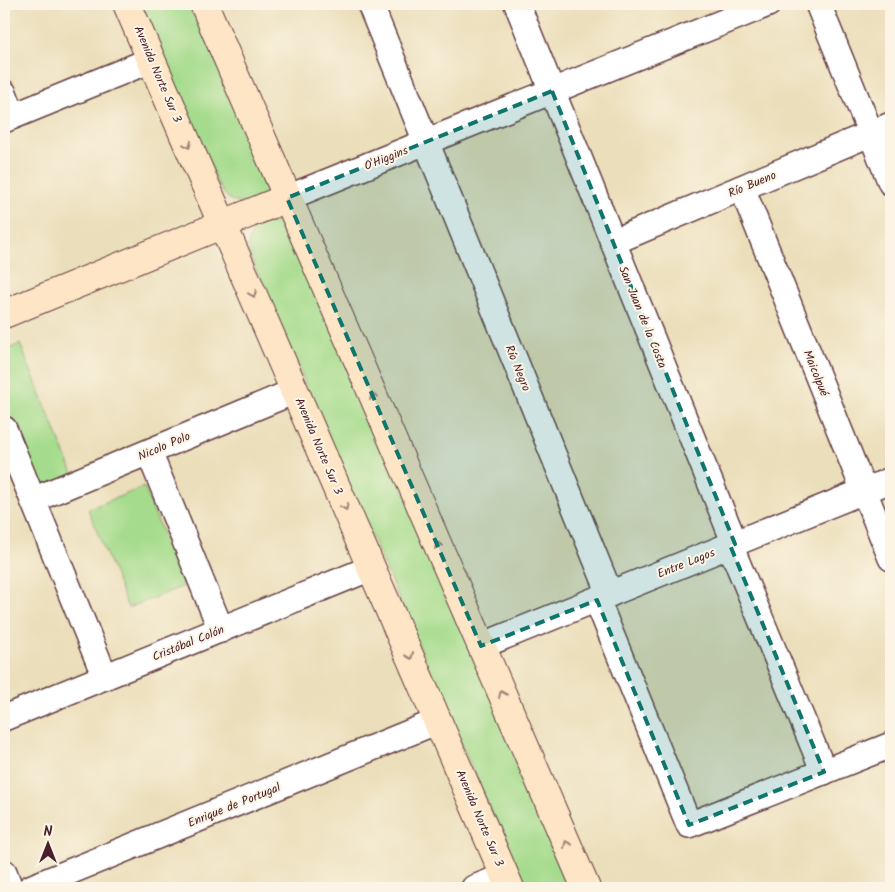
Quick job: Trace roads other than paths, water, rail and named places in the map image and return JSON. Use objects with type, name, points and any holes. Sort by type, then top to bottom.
[{"type":"street","name":"Avenida Norte Sur 3","points":[[127,4],[507,882]]},
{"type":"street","points":[[204,4],[586,888]]},
{"type":"street","name":"Río Negro","points":[[370,4],[604,597],[690,825],[824,772]]},
{"type":"street","name":"San Juan de la Costa","points":[[517,4],[824,772]]},
{"type":"street","name":"O'Higgins","points":[[4,314],[768,4]]},
{"type":"street","points":[[818,4],[881,130],[891,183]]},
{"type":"street","points":[[4,93],[8,118],[151,60]]},
{"type":"street","name":"Río Bueno","points":[[613,242],[881,130]]},
{"type":"street","name":"Maicolpué","points":[[742,188],[891,558]]},
{"type":"street","name":"Nicolo Polo","points":[[33,500],[295,391]]},
{"type":"street","points":[[4,430],[105,677]]},
{"type":"street","points":[[148,452],[221,630]]},
{"type":"street","name":"Entre Lagos","points":[[481,646],[891,480]]},
{"type":"street","name":"Cristóbal Colón","points":[[4,718],[371,568]]},
{"type":"street","name":"Enrique de Portugal","points":[[30,888],[438,721]]},
{"type":"street","points":[[824,772],[891,745]]},
{"type":"street","points":[[4,872],[10,888]]},
{"type":"street","points":[[474,888],[507,882]]}]
